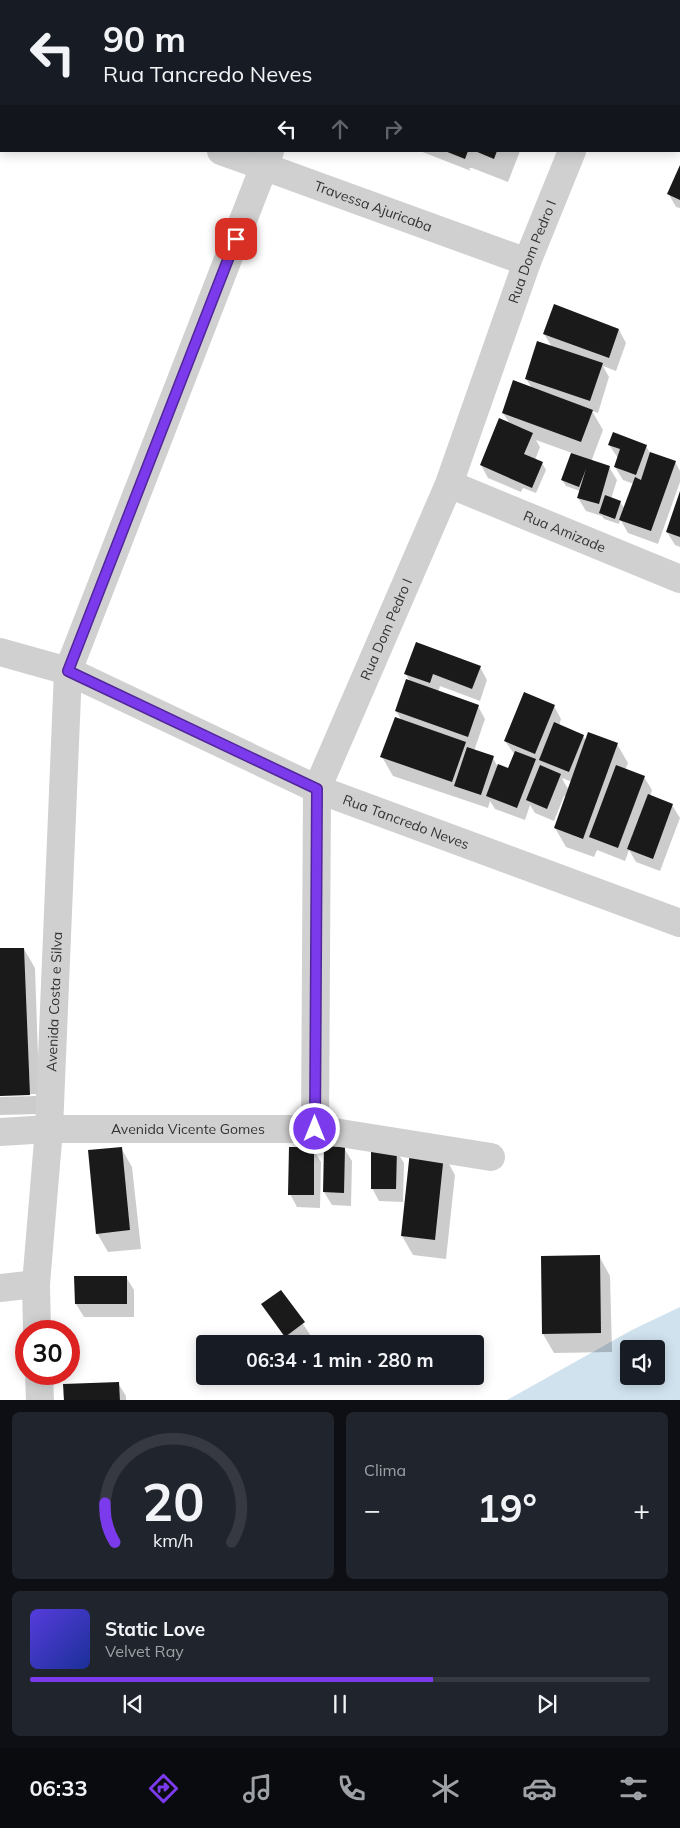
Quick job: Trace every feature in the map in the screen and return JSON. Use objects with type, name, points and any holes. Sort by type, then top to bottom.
[{"type":"street","name":"Travessa Ajuricaba","points":[[227,152],[267,159],[527,262]]},
{"type":"street","name":"Rua Dom Pedro I","points":[[315,1129],[317,789],[449,484],[527,262],[572,152]]},
{"type":"street","name":"Avenida Costa e Silva","points":[[37,1320],[36,1284],[49,1129],[68,671],[267,159]]},
{"type":"street","name":"Rua Amizade","points":[[449,484],[680,578]]},
{"type":"street","name":"Rua Tancredo Neves","points":[[0,652],[68,671],[317,789],[680,923]]},
{"type":"street","name":"Avenida Vicente Gomes","points":[[0,1132],[49,1129],[315,1129],[492,1157]]},
{"type":"street","points":[[0,1288],[36,1284]]},
{"type":"street","points":[[39,1385],[40,1400]]},
{"type":"water","points":[[680,1307],[680,1400],[507,1400],[632,1330]]},
{"type":"building","points":[[448,152],[468,152],[465,159]]},
{"type":"building","points":[[477,152],[497,152],[494,159]]},
{"type":"building","points":[[680,165],[680,200],[667,194]]},
{"type":"building","points":[[554,304],[619,329],[609,358],[543,334]]},
{"type":"building","points":[[537,341],[603,363],[590,401],[525,379]]},
{"type":"building","points":[[513,380],[593,410],[581,442],[502,413]]},
{"type":"building","points":[[499,418],[533,433],[524,454],[543,462],[532,488],[480,465]]},
{"type":"building","points":[[613,432],[647,445],[636,475],[614,467],[620,449],[608,445]]},
{"type":"building","points":[[650,452],[676,461],[651,531],[619,520],[635,477],[641,480]]},
{"type":"building","points":[[571,453],[610,466],[599,504],[577,498],[586,469],[579,487],[561,480]]},
{"type":"building","points":[[680,491],[680,537],[666,532]]},
{"type":"building","points":[[605,495],[621,501],[615,519],[599,513]]},
{"type":"building","points":[[416,642],[481,666],[472,689],[433,674],[430,683],[404,674]]},
{"type":"building","points":[[406,679],[479,705],[468,737],[395,711]]},
{"type":"building","points":[[524,692],[555,705],[535,754],[504,741]]},
{"type":"building","points":[[395,717],[466,742],[452,782],[380,757]]},
{"type":"building","points":[[554,722],[584,735],[569,772],[539,760]]},
{"type":"building","points":[[588,732],[618,743],[583,839],[554,828]]},
{"type":"building","points":[[467,747],[494,756],[481,795],[454,786]]},
{"type":"building","points":[[515,751],[536,759],[517,808],[486,796],[498,764],[508,768]]},
{"type":"building","points":[[540,765],[561,774],[547,809],[526,800]]},
{"type":"building","points":[[616,765],[645,776],[618,848],[589,837]]},
{"type":"building","points":[[648,794],[673,804],[653,859],[627,849]]},
{"type":"building","points":[[0,948],[24,948],[30,1095],[0,1096]]},
{"type":"building","points":[[324,1146],[345,1147],[344,1193],[323,1192]]},
{"type":"building","points":[[122,1147],[130,1230],[96,1234],[88,1150]]},
{"type":"building","points":[[289,1147],[314,1147],[314,1195],[288,1195]]},
{"type":"building","points":[[371,1149],[397,1149],[396,1189],[371,1189]]},
{"type":"building","points":[[410,1151],[444,1154],[435,1240],[401,1236]]},
{"type":"building","points":[[600,1255],[601,1333],[542,1334],[541,1256]]},
{"type":"building","points":[[74,1276],[127,1276],[127,1304],[75,1304]]},
{"type":"building","points":[[281,1290],[305,1322],[288,1335],[284,1335],[261,1304]]},
{"type":"building","points":[[119,1382],[120,1400],[64,1400],[63,1385]]},
{"type":"route","points":[[236,239],[68,671],[317,789],[315,1129]]}]
